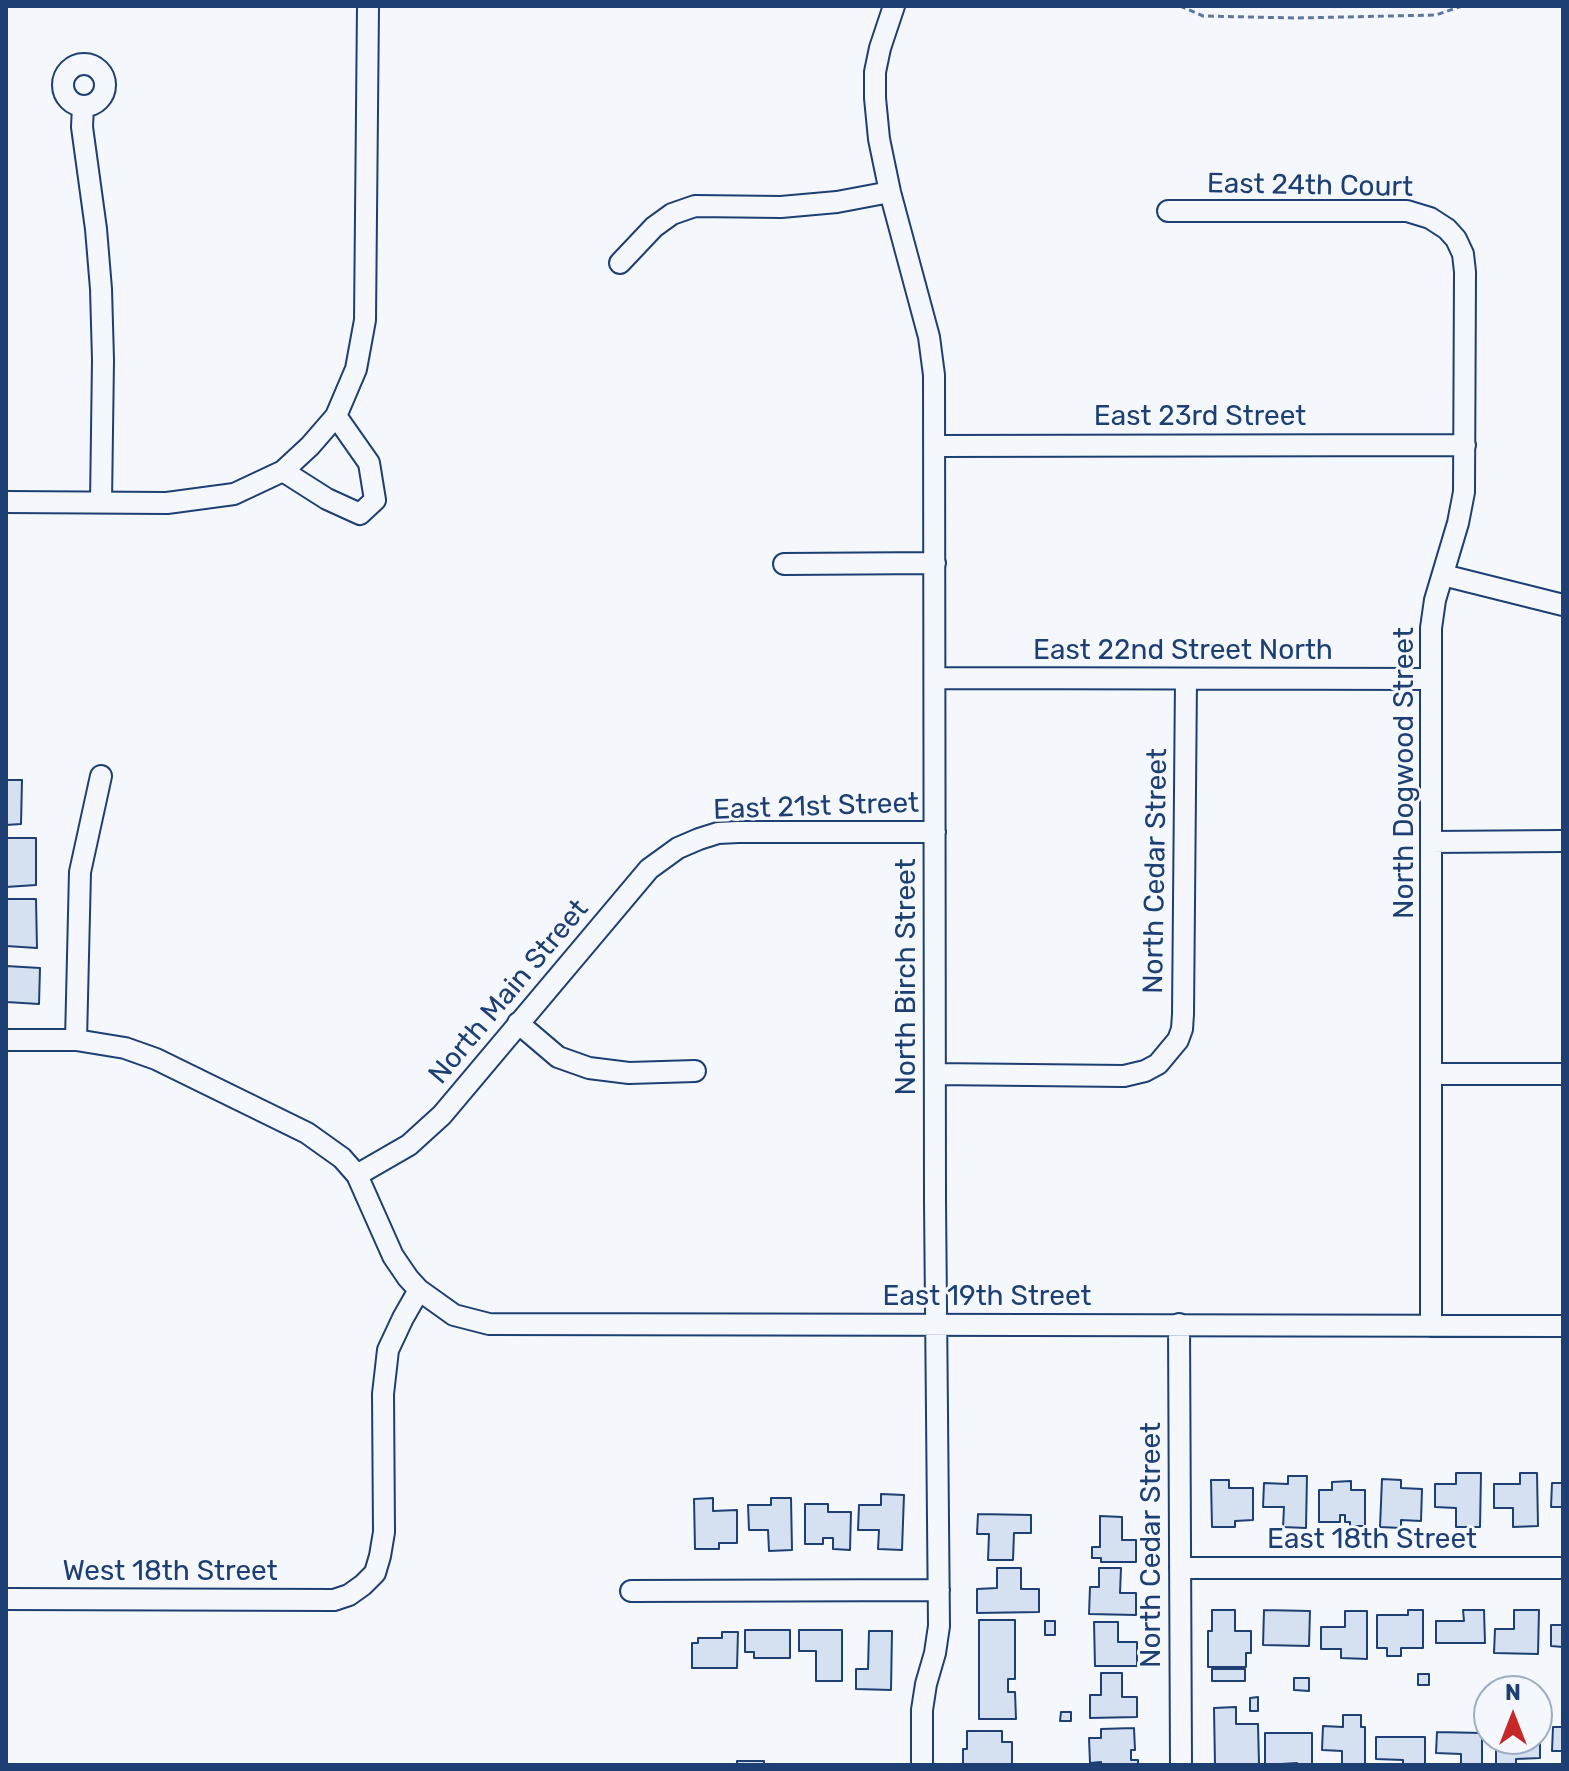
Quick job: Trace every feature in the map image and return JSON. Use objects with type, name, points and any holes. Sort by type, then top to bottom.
[{"type":"street","points":[[6,502],[167,503],[234,494],[283,471],[336,416],[356,369],[365,320],[368,6]]},
{"type":"street","name":"North Birch Street","points":[[894,6],[875,72],[879,139],[929,337],[934,375],[939,1626],[922,1710],[922,1765]]},
{"type":"street","points":[[83,106],[82,127],[101,289],[101,502]]},
{"type":"street","points":[[620,263],[654,227],[672,214],[695,206],[781,207],[837,202],[890,192]]},
{"type":"street","name":"East 24th Court","points":[[1168,211],[1407,211],[1430,218],[1447,229]]},
{"type":"street","name":"North Dogwood Street","points":[[1431,1326],[1431,628],[1435,600],[1464,492],[1465,445],[1465,272],[1463,254],[1447,229]]},
{"type":"street","points":[[283,471],[327,499],[360,514],[375,500],[369,463],[336,416]]},
{"type":"street","name":"East 23rd Street","points":[[935,446],[1465,445]]},
{"type":"street","points":[[784,564],[935,563]]},
{"type":"street","points":[[1443,575],[1563,605]]},
{"type":"street","name":"East 22nd Street North","points":[[935,678],[1431,679]]},
{"type":"street","name":"North Cedar Street","points":[[935,1074],[1124,1076],[1145,1071],[1164,1058],[1178,1040],[1183,1014],[1186,679]]},
{"type":"street","points":[[76,1040],[80,872],[101,776]]},
{"type":"street","name":"East 21st Street","points":[[699,839],[718,833],[738,832],[935,832]]},
{"type":"street","name":"North Main Street","points":[[357,1175],[396,1154],[427,1130],[649,869],[678,848],[699,839]]},
{"type":"street","points":[[1431,842],[1563,841]]},
{"type":"street","points":[[518,1023],[558,1057],[589,1068],[629,1073],[695,1071]]},
{"type":"street","points":[[6,1040],[76,1040],[125,1048],[156,1059],[307,1133],[342,1158],[357,1175]]},
{"type":"street","points":[[1432,1074],[1563,1074]]},
{"type":"street","name":"East 19th Street","points":[[357,1175],[393,1256],[408,1278],[419,1290],[454,1315],[489,1324],[1563,1326]]},
{"type":"street","name":"West 18th Street","points":[[6,1599],[334,1600],[349,1595],[363,1585],[375,1573],[384,1532],[383,1394],[388,1350],[419,1290]]},
{"type":"street","name":"North Cedar Street","points":[[1179,1324],[1181,1765]]},
{"type":"street","name":"East 18th Street","points":[[1180,1568],[1563,1568]]},
{"type":"street","points":[[631,1591],[939,1590]]},
{"type":"path","points":[[1180,6],[1203,16],[1297,18],[1436,15],[1462,6]]},
{"type":"building","points":[[6,780],[22,780],[21,824],[6,825]]},
{"type":"building","points":[[6,838],[36,838],[36,885],[6,887]]},
{"type":"building","points":[[6,899],[36,899],[37,948],[6,946]]},
{"type":"building","points":[[6,966],[40,968],[39,1004],[6,1002]]},
{"type":"building","points":[[1456,1473],[1481,1473],[1480,1527],[1456,1527],[1456,1508],[1435,1507],[1435,1484],[1456,1484]]},
{"type":"building","points":[[1520,1473],[1537,1473],[1538,1526],[1513,1527],[1513,1508],[1494,1508],[1494,1484],[1520,1484]]},
{"type":"building","points":[[1288,1476],[1307,1476],[1306,1528],[1283,1527],[1284,1507],[1263,1507],[1264,1483],[1288,1484]]},
{"type":"building","points":[[1382,1479],[1401,1480],[1401,1488],[1422,1489],[1421,1521],[1401,1520],[1401,1528],[1380,1527]]},
{"type":"building","points":[[1211,1480],[1229,1480],[1229,1488],[1253,1488],[1253,1520],[1235,1521],[1235,1527],[1212,1527]]},
{"type":"building","points":[[1351,1481],[1351,1490],[1365,1490],[1365,1526],[1350,1526],[1350,1522],[1345,1522],[1345,1515],[1340,1515],[1340,1522],[1319,1522],[1319,1490],[1332,1490],[1332,1482]]},
{"type":"building","points":[[1552,1483],[1563,1483],[1563,1507],[1551,1507]]},
{"type":"building","points":[[881,1494],[904,1495],[902,1550],[878,1549],[879,1530],[858,1530],[859,1505],[881,1505]]},
{"type":"building","points":[[713,1498],[713,1511],[737,1510],[737,1543],[719,1543],[719,1549],[695,1549],[694,1499]]},
{"type":"building","points":[[771,1498],[791,1498],[792,1550],[769,1551],[768,1530],[749,1530],[748,1505],[771,1505]]},
{"type":"building","points":[[805,1504],[828,1504],[828,1512],[851,1512],[850,1550],[833,1549],[833,1538],[823,1538],[823,1544],[805,1544]]},
{"type":"building","points":[[978,1514],[1031,1515],[1031,1533],[1014,1533],[1013,1560],[988,1560],[989,1534],[977,1534]]},
{"type":"building","points":[[1100,1516],[1122,1517],[1122,1540],[1136,1540],[1136,1562],[1101,1562],[1101,1558],[1092,1558],[1092,1547],[1100,1547]]},
{"type":"building","points":[[997,1568],[1021,1568],[1021,1589],[1039,1589],[1039,1612],[977,1613],[977,1589],[997,1588]]},
{"type":"building","points":[[1099,1568],[1121,1568],[1120,1593],[1136,1593],[1136,1615],[1089,1614],[1090,1587],[1099,1587]]},
{"type":"building","points":[[1212,1610],[1235,1610],[1235,1631],[1251,1631],[1251,1653],[1246,1653],[1246,1667],[1208,1667],[1208,1631],[1212,1631]]},
{"type":"building","points":[[1264,1610],[1310,1611],[1309,1646],[1263,1645]]},
{"type":"building","points":[[1408,1610],[1423,1610],[1423,1648],[1401,1648],[1401,1656],[1387,1656],[1387,1648],[1377,1648],[1377,1615],[1408,1615]]},
{"type":"building","points":[[1463,1610],[1484,1610],[1485,1643],[1436,1643],[1436,1621],[1464,1621]]},
{"type":"building","points":[[1514,1610],[1539,1610],[1538,1654],[1494,1653],[1495,1629],[1514,1629]]},
{"type":"building","points":[[1345,1611],[1367,1611],[1367,1659],[1341,1658],[1341,1649],[1321,1649],[1321,1627],[1345,1627]]},
{"type":"building","points":[[979,1620],[1015,1620],[1015,1679],[1008,1679],[1008,1692],[1015,1692],[1016,1719],[979,1719]]},
{"type":"building","points":[[1045,1621],[1055,1621],[1055,1635],[1045,1635]]},
{"type":"building","points":[[1094,1622],[1118,1622],[1118,1642],[1137,1642],[1137,1666],[1095,1666]]},
{"type":"building","points":[[1551,1625],[1563,1625],[1563,1647],[1551,1646]]},
{"type":"building","points":[[745,1630],[790,1630],[790,1658],[754,1658],[754,1652],[745,1652]]},
{"type":"building","points":[[799,1630],[842,1630],[842,1681],[816,1681],[816,1651],[799,1651]]},
{"type":"building","points":[[869,1631],[892,1631],[891,1690],[856,1689],[856,1669],[868,1669]]},
{"type":"building","points":[[722,1632],[738,1632],[737,1668],[692,1668],[692,1643],[698,1643],[698,1638],[722,1638]]},
{"type":"building","points":[[1212,1669],[1245,1669],[1245,1681],[1212,1681]]},
{"type":"building","points":[[1101,1673],[1122,1673],[1122,1697],[1137,1697],[1137,1717],[1090,1718],[1090,1695],[1101,1695]]},
{"type":"building","points":[[1418,1674],[1429,1674],[1429,1685],[1418,1685]]},
{"type":"building","points":[[1294,1678],[1309,1678],[1309,1691],[1294,1690]]},
{"type":"building","points":[[1258,1697],[1258,1711],[1250,1711],[1250,1698]]},
{"type":"building","points":[[1236,1707],[1236,1724],[1258,1724],[1259,1764],[1215,1765],[1214,1708]]},
{"type":"building","points":[[1061,1712],[1071,1712],[1071,1721],[1060,1721]]},
{"type":"building","points":[[1343,1715],[1361,1715],[1361,1727],[1365,1727],[1365,1765],[1342,1765],[1342,1751],[1322,1750],[1323,1726],[1343,1727]]},
{"type":"building","points":[[1553,1727],[1563,1727],[1563,1751],[1553,1751]]},
{"type":"building","points":[[1134,1728],[1135,1750],[1131,1750],[1131,1760],[1138,1760],[1138,1765],[1090,1763],[1089,1738],[1101,1738],[1101,1729]]},
{"type":"building","points":[[967,1731],[1002,1731],[1002,1742],[1012,1742],[1012,1765],[963,1765]]},
{"type":"building","points":[[1437,1732],[1473,1733],[1473,1755],[1482,1755],[1482,1765],[1461,1765],[1461,1754],[1436,1753]]},
{"type":"building","points":[[1265,1733],[1312,1733],[1312,1765],[1265,1765]]},
{"type":"building","points":[[1376,1737],[1425,1737],[1425,1765],[1403,1765],[1403,1760],[1376,1759]]},
{"type":"building","points":[[1496,1755],[1540,1755],[1540,1758],[1516,1759],[1516,1765],[1496,1765]]},
{"type":"building","points":[[737,1761],[764,1761],[764,1765],[737,1765]]}]
